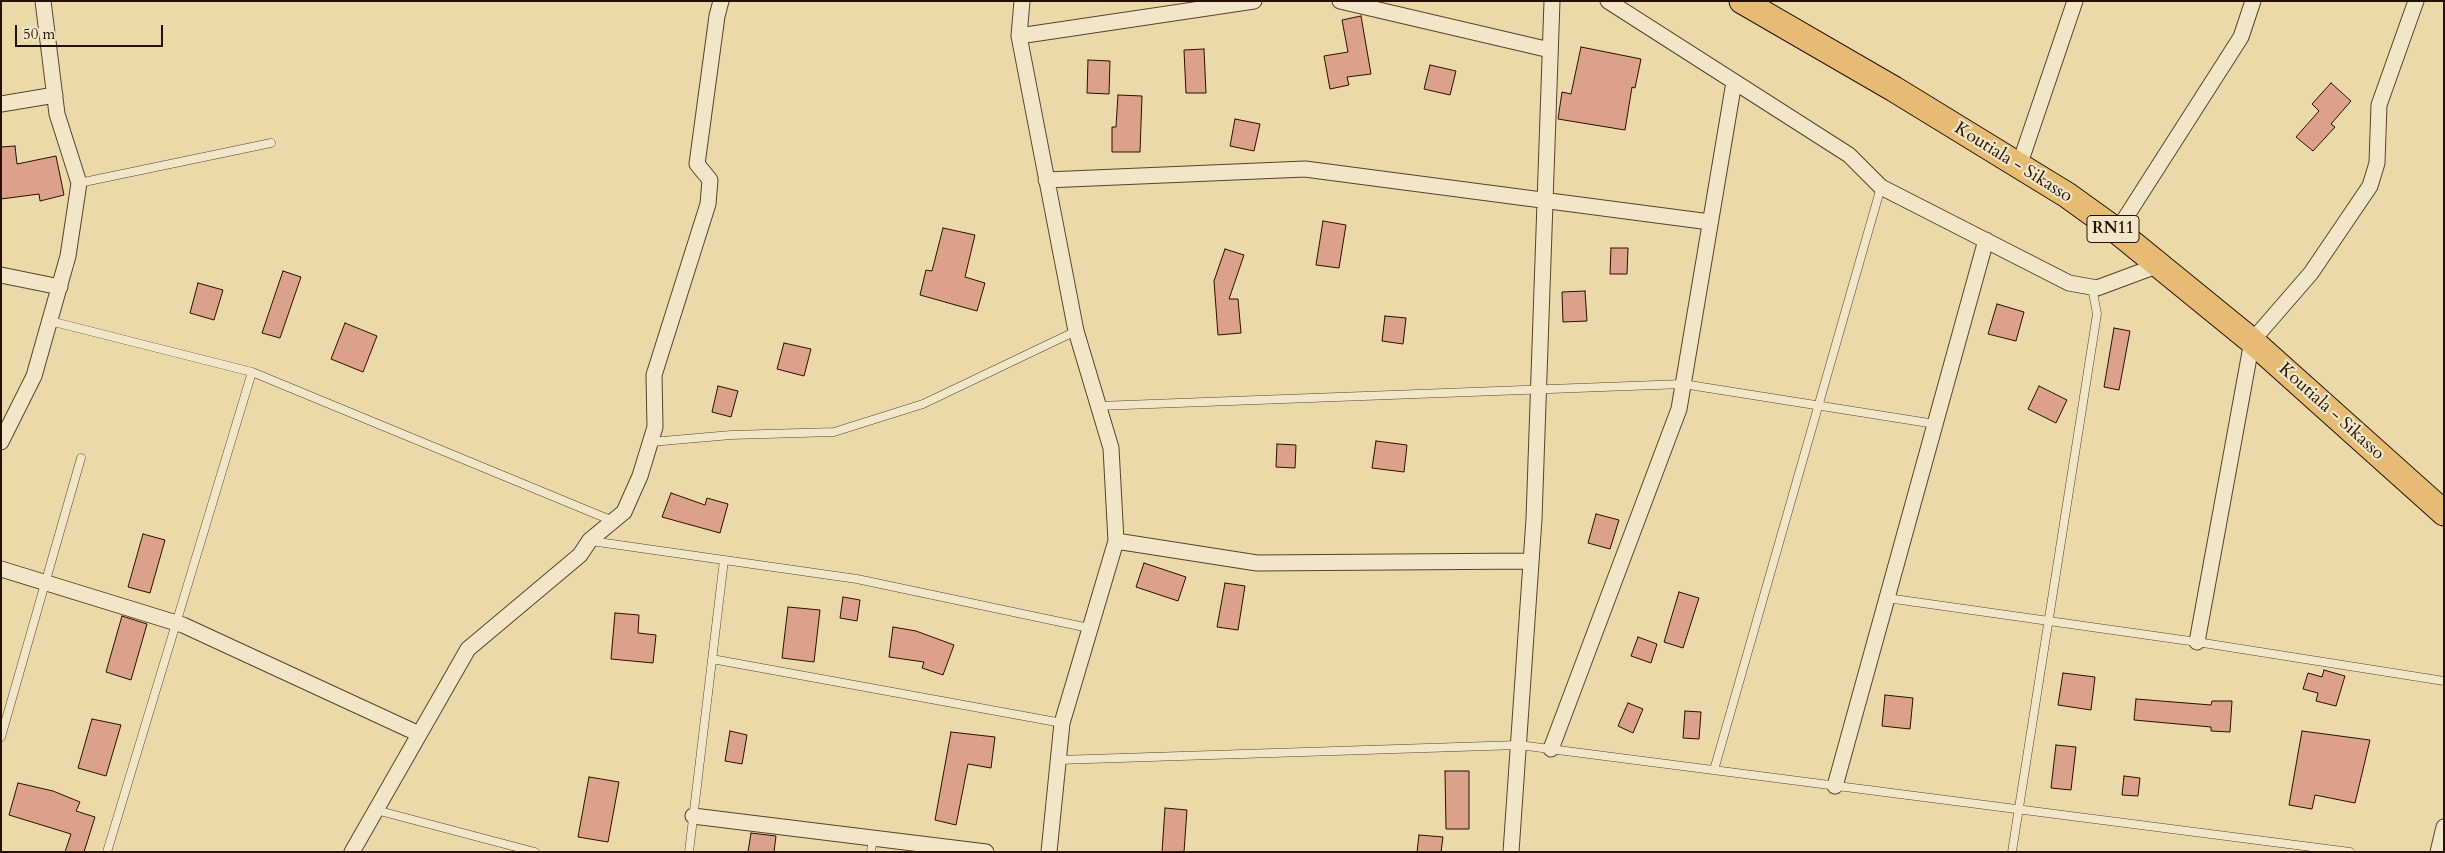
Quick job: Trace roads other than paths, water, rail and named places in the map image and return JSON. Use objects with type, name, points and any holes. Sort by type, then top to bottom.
[{"type":"main road","name":"Koutiala - Sikasso","points":[[1742,1],[1894,89],[2067,195],[2116,231],[2252,341],[2444,513]]},
{"type":"street","points":[[1,442],[34,376],[68,256],[79,183],[57,114],[43,1]]},
{"type":"street","points":[[352,852],[468,649],[580,555],[590,540],[624,512],[640,476],[655,427],[654,375],[708,204],[710,180],[697,164],[717,16],[721,1]]},
{"type":"street","points":[[1022,1],[1019,36],[1046,180],[1076,331],[1110,448],[1116,542],[1062,723],[1049,852]]},
{"type":"street","points":[[1019,36],[1254,1]]},
{"type":"street","points":[[1340,1],[1550,50]]},
{"type":"street","points":[[1511,852],[1531,561],[1552,1]]},
{"type":"street","points":[[1608,1],[1848,155],[1881,187],[2069,283],[2097,288],[2158,265]]},
{"type":"street","points":[[2019,166],[2075,1]]},
{"type":"street","points":[[2116,231],[2241,37],[2253,1]]},
{"type":"street","points":[[2197,642],[2252,341],[2311,273],[2370,186],[2378,162],[2379,105],[2416,1]]},
{"type":"street","points":[[1551,749],[1678,409],[1734,82]]},
{"type":"street","points":[[1,104],[55,95]]},
{"type":"street","points":[[1046,180],[1305,169],[1710,222]]},
{"type":"street","points":[[1835,786],[1986,240]]},
{"type":"street","points":[[1,275],[60,286]]},
{"type":"street","points":[[1116,542],[1258,563],[1531,561]]},
{"type":"street","points":[[1,569],[176,623],[419,734]]},
{"type":"street","points":[[693,816],[872,844],[986,852]]},
{"type":"street","points":[[2438,852],[2444,827]]},
{"type":"lane","points":[[79,183],[271,143]]},
{"type":"lane","points":[[1714,770],[1881,187]]},
{"type":"lane","points":[[2012,852],[2097,314],[2092,287]]},
{"type":"lane","points":[[50,321],[252,372],[613,522]]},
{"type":"lane","points":[[651,442],[732,435],[834,432],[923,404],[1076,331]]},
{"type":"lane","points":[[107,852],[252,372]]},
{"type":"lane","points":[[1098,406],[1538,391],[1683,384],[1935,424]]},
{"type":"lane","points":[[1,737],[81,458]]},
{"type":"lane","points":[[590,540],[858,579],[1089,628]]},
{"type":"lane","points":[[689,852],[724,560]]},
{"type":"lane","points":[[1887,598],[2197,642],[2444,681]]},
{"type":"lane","points":[[712,658],[1062,723]]},
{"type":"lane","points":[[1058,760],[1518,745],[2350,852]]},
{"type":"lane","points":[[376,810],[535,852]]}]
